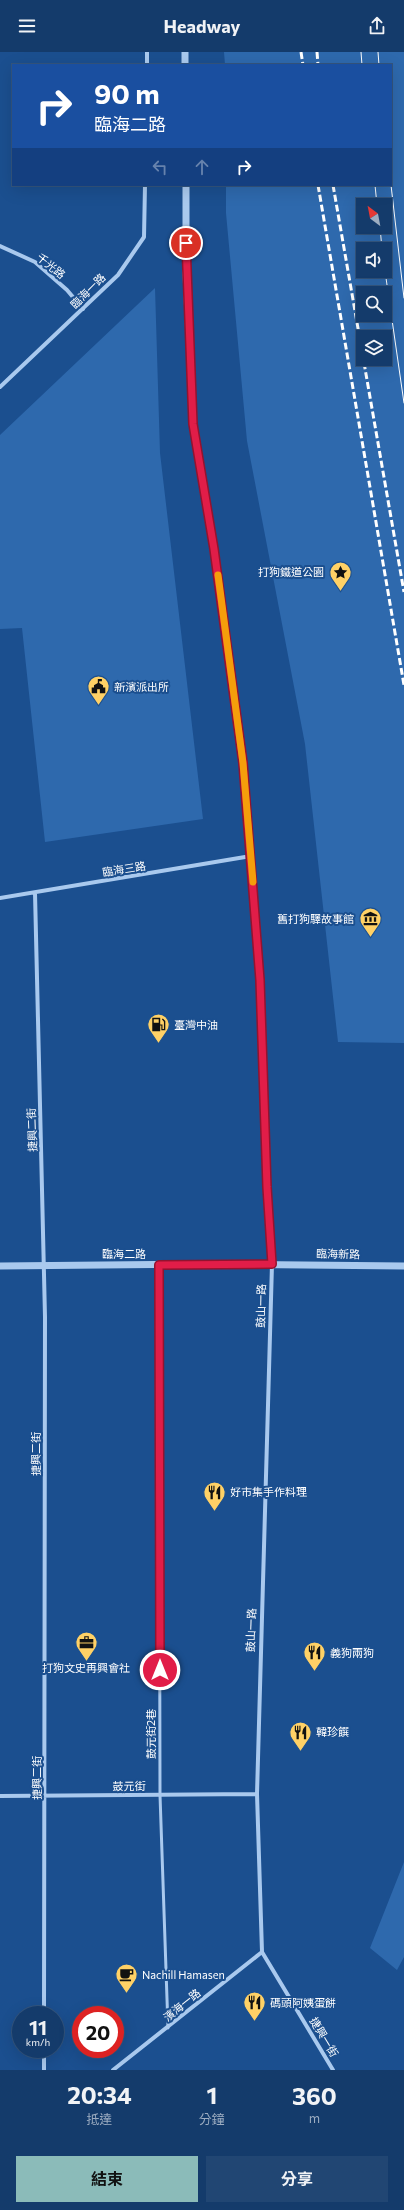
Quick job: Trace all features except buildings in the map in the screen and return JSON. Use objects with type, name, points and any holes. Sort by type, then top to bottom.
[{"type":"street","points":[[147,52],[147,64]]},
{"type":"street","points":[[185,52],[185,64]]},
{"type":"street","name":"臨海一路","points":[[0,387],[118,275],[144,237],[145,186]]},
{"type":"street","name":"鼓山一路","points":[[186,186],[186,272],[193,424],[214,549],[242,755],[260,980],[267,1187],[272,1264],[257,1794],[262,1952]]},
{"type":"street","name":"千光路","points":[[0,246],[35,262],[67,290],[83,309]]},
{"type":"street","name":"臨海三路","points":[[0,898],[251,856]]},
{"type":"street","name":"捷興二街","points":[[35,893],[44,1266],[46,1795],[44,2006]]},
{"type":"street","name":"臨海二路","points":[[0,1266],[272,1264]]},
{"type":"street","name":"臨海新路","points":[[272,1264],[404,1266]]},
{"type":"street","name":"鼓元街","points":[[0,1796],[257,1794]]},
{"type":"street","name":"濱海一路","points":[[113,2070],[168,2028],[262,1952]]},
{"type":"street","name":"捷興一街","points":[[262,1952],[333,2070]]},
{"type":"street","points":[[44,2058],[44,2070]]},
{"type":"lane","name":"鼓元街2巷","points":[[159,1265],[160,1795],[168,2028]]},
{"type":"shaded area","name":"打狗鐵道公園","points":[[224,52],[404,52],[404,1043],[338,1042],[305,744],[247,441],[226,213],[226,186],[392,186],[392,64],[225,64]]},
{"type":"shaded area","points":[[155,288],[160,453],[203,819],[45,842],[22,628],[0,629],[0,435]]},
{"type":"shaded area","points":[[404,1862],[404,1957],[397,1970],[370,1948]]},
{"type":"tram line","points":[[361,52],[362,64]]},
{"type":"tram line","points":[[378,52],[379,64]]},
{"type":"tram line","points":[[375,186],[376,198]]},
{"type":"tram line","points":[[391,186],[404,298]]},
{"type":"tram line","points":[[381,234],[381,242]]},
{"type":"tram line","points":[[386,278],[404,403]]},
{"type":"railway","points":[[301,52],[303,64]]},
{"type":"railway","points":[[317,52],[318,64]]},
{"type":"railway","points":[[318,186],[404,685]]},
{"type":"railway","points":[[333,186],[404,592]]},
{"type":"slow traffic","points":[[218,575],[243,763],[253,882]]},
{"type":"place","name":"打狗鐵道公園","points":[[340,592]]},
{"type":"place","name":"新濱派出所","points":[[99,706]]},
{"type":"place","name":"舊打狗驛故事館","points":[[370,938]]},
{"type":"place","name":"臺灣中油","points":[[159,1044]]},
{"type":"place","name":"好市集手作料理","points":[[215,1512]]},
{"type":"place","name":"打狗文史再興會社","points":[[86,1662]]},
{"type":"place","name":"義狗兩狗","points":[[314,1672]]},
{"type":"place","name":"韓珍饌","points":[[300,1752]]},
{"type":"place","name":"Nachill Hamasen","points":[[127,1994]]},
{"type":"place","name":"碼頭阿姨蛋餅","points":[[254,2022]]},
{"type":"route","points":[[160,1670],[159,1265],[272,1264],[267,1187],[260,980],[251,856],[243,763],[214,549],[193,424],[186,243]]}]
